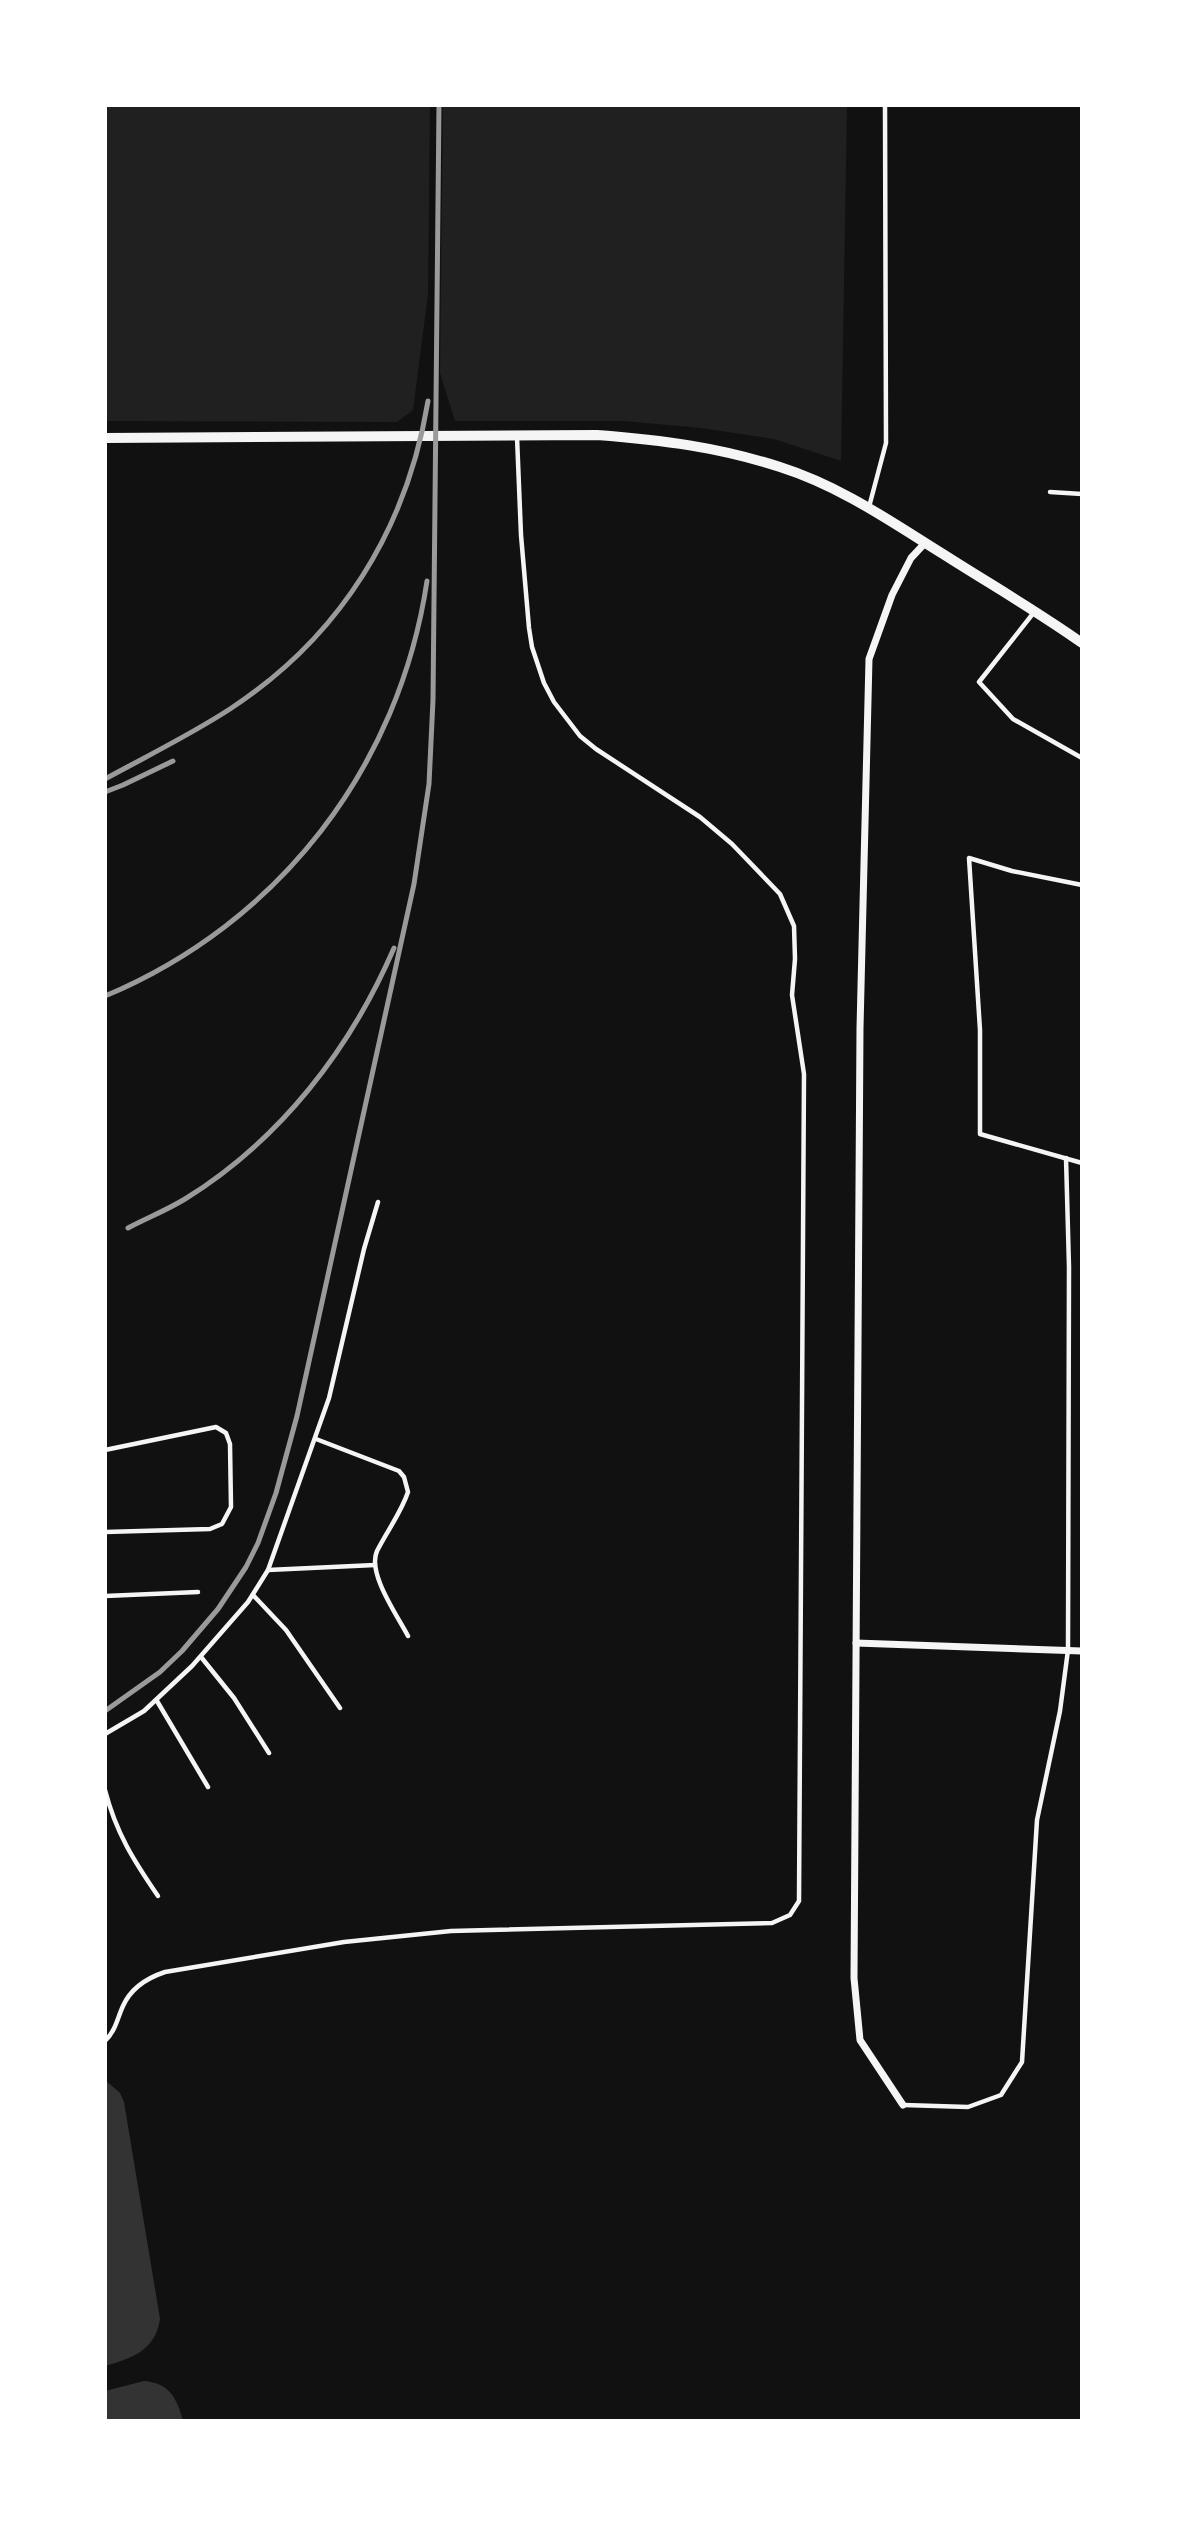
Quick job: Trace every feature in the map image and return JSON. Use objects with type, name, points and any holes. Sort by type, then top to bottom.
[{"type":"street","points":[[105,438],[597,435],[673,441],[727,452],[781,467],[850,496],[1036,610],[1082,643]]},
{"type":"street","points":[[903,2105],[860,2040],[854,1978],[860,1028],[869,659],[892,595],[911,558],[925,543]]},
{"type":"street","points":[[856,1643],[1082,1650]]},
{"type":"lane","points":[[869,508],[886,443],[885,105]]},
{"type":"lane","points":[[105,2041],[116,2027],[130,1995],[147,1979],[165,1972],[344,1942],[451,1931],[772,1923],[790,1916],[799,1901],[804,1074],[792,995],[794,926],[780,894],[732,844],[700,817],[596,749],[566,720],[554,702],[537,666],[529,628],[521,535],[517,436]]},
{"type":"lane","points":[[1050,492],[1082,494]]},
{"type":"lane","points":[[1036,610],[979,682],[1013,719],[1082,758]]},
{"type":"lane","points":[[1082,885],[1012,871],[969,858],[980,1030],[980,1134],[1082,1163]]},
{"type":"lane","points":[[903,2105],[968,2108],[1001,2095],[1022,2062],[1037,1820],[1060,1711],[1068,1650],[1069,1267],[1066,1158]]},
{"type":"lane","points":[[105,1734],[144,1711],[201,1657],[253,1595],[268,1570],[316,1439],[338,1366],[364,1249],[378,1202]]},
{"type":"lane","points":[[105,1450],[216,1427],[226,1433],[230,1444],[231,1507],[222,1524],[210,1529],[105,1532]]},
{"type":"lane","points":[[316,1439],[399,1471],[408,1484],[406,1499],[377,1551],[375,1565],[379,1580],[408,1636]]},
{"type":"lane","points":[[268,1570],[375,1565]]},
{"type":"lane","points":[[105,1596],[198,1592]]},
{"type":"lane","points":[[253,1595],[286,1630],[340,1708]]},
{"type":"lane","points":[[201,1657],[234,1698],[269,1753]]},
{"type":"lane","points":[[156,1700],[208,1787]]},
{"type":"lane","points":[[105,1790],[124,1845],[158,1896]]},
{"type":"shaded area","points":[[105,105],[430,105],[428,294],[413,410],[397,422],[105,421]]},
{"type":"shaded area","points":[[443,105],[847,105],[841,461],[774,439],[701,428],[624,421],[455,421],[440,373]]},
{"type":"shaded area","points":[[105,2080],[120,2093],[124,2102],[160,2319],[148,2346],[133,2356],[105,2366]]},
{"type":"shaded area","points":[[144,2381],[160,2385],[171,2393],[183,2421],[105,2421],[105,2391]]},
{"type":"railway","points":[[105,1711],[160,1672],[182,1651],[218,1609],[246,1567],[258,1543],[276,1493],[297,1416],[414,884],[429,784],[433,700],[439,105]]},
{"type":"railway","points":[[105,779],[230,709],[304,649],[335,614],[362,576],[385,536],[404,493],[418,448],[428,401]]},
{"type":"railway","points":[[105,996],[168,965],[225,927],[276,882],[321,831],[359,775],[389,714],[412,650],[427,581]]},
{"type":"railway","points":[[105,792],[173,761]]},
{"type":"railway","points":[[128,1228],[178,1203],[219,1175],[281,1121],[334,1057],[376,986],[394,948]]}]
